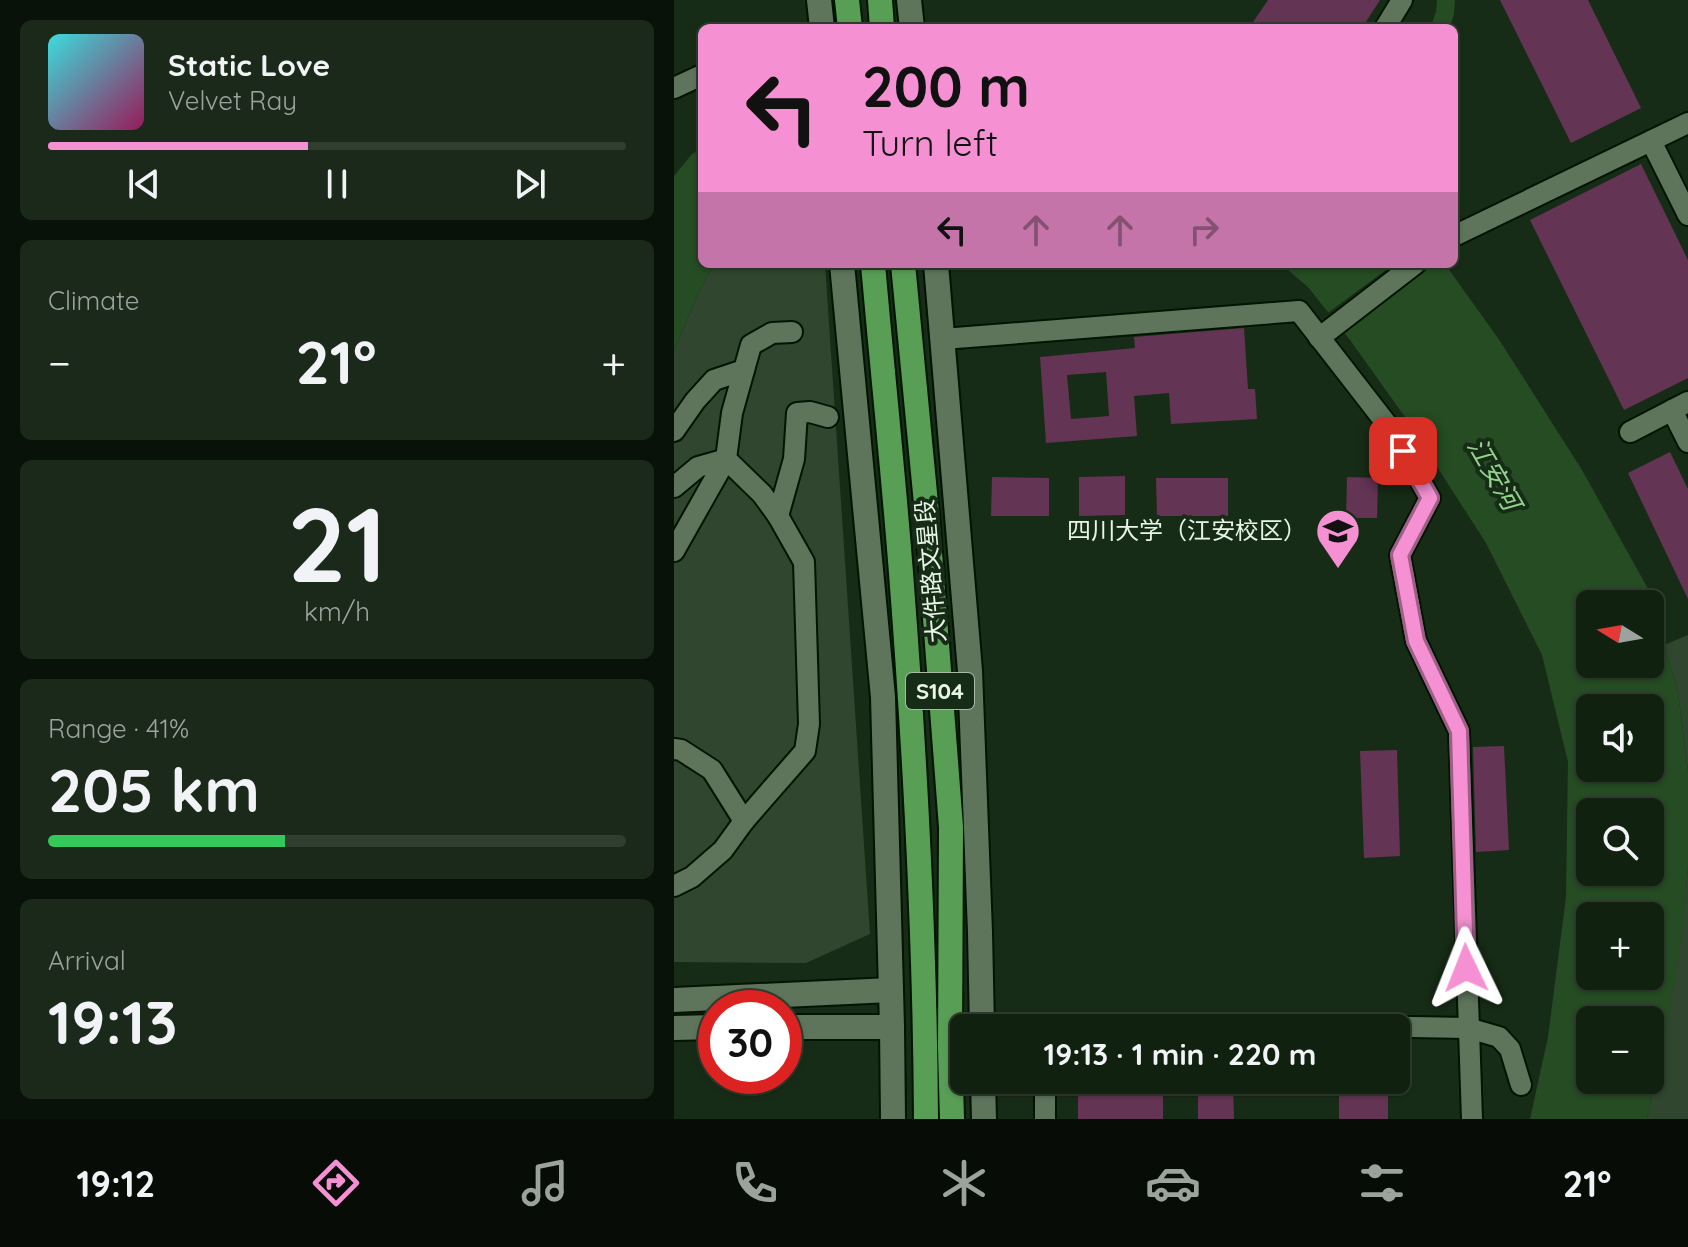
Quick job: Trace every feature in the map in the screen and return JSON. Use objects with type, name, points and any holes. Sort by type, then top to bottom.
[{"type":"main road","points":[[847,0],[850,24]]},
{"type":"main road","points":[[880,0],[882,24]]},
{"type":"main road","name":"大件路文星段","points":[[873,268],[901,572],[918,829],[926,1119]]},
{"type":"main road","name":"大件路文星段","points":[[903,268],[927,514],[951,827],[952,1119]]},
{"type":"street","points":[[819,0],[822,24]]},
{"type":"street","points":[[909,0],[912,24]]},
{"type":"street","points":[[1387,24],[1402,0]]},
{"type":"street","points":[[674,88],[698,77]]},
{"type":"street","points":[[1458,234],[1688,123]]},
{"type":"street","points":[[1651,141],[1688,215]]},
{"type":"street","points":[[842,268],[883,697],[893,1119]]},
{"type":"street","points":[[936,268],[970,671],[982,1014]]},
{"type":"street","points":[[1319,338],[1410,268]]},
{"type":"street","points":[[943,339],[1299,311],[1389,427],[1430,498],[1400,555],[1416,641],[1459,731],[1472,1119]]},
{"type":"street","points":[[674,551],[726,459],[732,413],[751,345],[772,333],[792,332]]},
{"type":"street","points":[[674,431],[714,380],[744,370]]},
{"type":"street","points":[[1630,432],[1680,406],[1688,442]]},
{"type":"street","points":[[778,516],[794,459],[797,413],[810,412],[828,417]]},
{"type":"street","points":[[674,487],[698,467],[726,459]]},
{"type":"street","points":[[674,886],[692,877],[723,850],[805,751],[809,724],[804,562],[762,494],[726,459]]},
{"type":"street","points":[[674,749],[681,750],[712,770],[744,821]]},
{"type":"street","points":[[674,1000],[891,990]]},
{"type":"street","points":[[674,1028],[698,1027]]},
{"type":"street","points":[[802,1027],[892,1027]]},
{"type":"street","points":[[1410,1027],[1468,1028],[1499,1037],[1510,1049],[1521,1085]]},
{"type":"street","points":[[983,1094],[984,1119]]},
{"type":"street","points":[[1045,1094],[1045,1119]]},
{"type":"shaded area","points":[[712,268],[825,268],[870,934],[806,963],[674,962],[674,351]]},
{"type":"shaded area","points":[[1688,635],[1688,771],[1678,692],[1664,645]]},
{"type":"shaded area","points":[[1688,865],[1688,1119],[1647,1119],[1652,1094],[1664,1094],[1664,1034]]},
{"type":"water","points":[[698,151],[698,268],[712,268],[674,351],[674,176]]},
{"type":"water","name":"江安河","points":[[1286,268],[1448,268],[1500,341],[1582,470],[1647,587],[1648,590],[1576,590],[1576,678],[1664,678],[1664,645],[1678,692],[1688,771],[1688,865],[1684,920],[1664,1041],[1664,1006],[1576,1006],[1576,1094],[1652,1094],[1647,1119],[1530,1119],[1548,1037],[1566,897],[1568,762],[1542,655],[1486,543],[1405,417],[1308,287]]},
{"type":"pier","points":[[1389,268],[1430,268],[1340,334],[1325,315]]},
{"type":"building","points":[[1268,0],[1380,0],[1365,24],[1252,24]]},
{"type":"building","points":[[1500,0],[1588,0],[1641,108],[1571,143]]},
{"type":"building","points":[[1641,164],[1688,260],[1688,378],[1624,410],[1530,220]]},
{"type":"building","points":[[1244,328],[1248,389],[1255,389],[1257,419],[1171,424],[1169,393],[1134,396],[1137,436],[1046,443],[1040,357],[1135,348],[1134,337]],"holes":[[[1106,372],[1109,416],[1071,419],[1067,375]]]},
{"type":"building","points":[[1670,452],[1688,489],[1688,599],[1628,473]]},
{"type":"building","points":[[1125,476],[1125,515],[1079,516],[1079,477]]},
{"type":"building","points":[[992,477],[1049,478],[1049,516],[991,516]]},
{"type":"building","points":[[1347,477],[1378,478],[1377,518],[1346,518]]},
{"type":"building","points":[[1156,478],[1228,478],[1228,516],[1157,516]]},
{"type":"building","points":[[1504,746],[1509,850],[1476,852],[1473,747]]},
{"type":"building","points":[[1397,750],[1400,856],[1364,858],[1360,751]]},
{"type":"building","points":[[1078,1094],[1163,1094],[1163,1119],[1078,1119]]},
{"type":"building","points":[[1198,1094],[1233,1094],[1234,1119],[1198,1119]]},
{"type":"building","points":[[1339,1094],[1388,1094],[1388,1119],[1339,1119]]},
{"type":"waterway","points":[[1441,24],[1446,0]]},
{"type":"place","name":"四川大学（江安校区）","points":[[1338,570]]},
{"type":"route","points":[[1403,451],[1430,498],[1400,555],[1416,641],[1459,731],[1466,968]]}]
